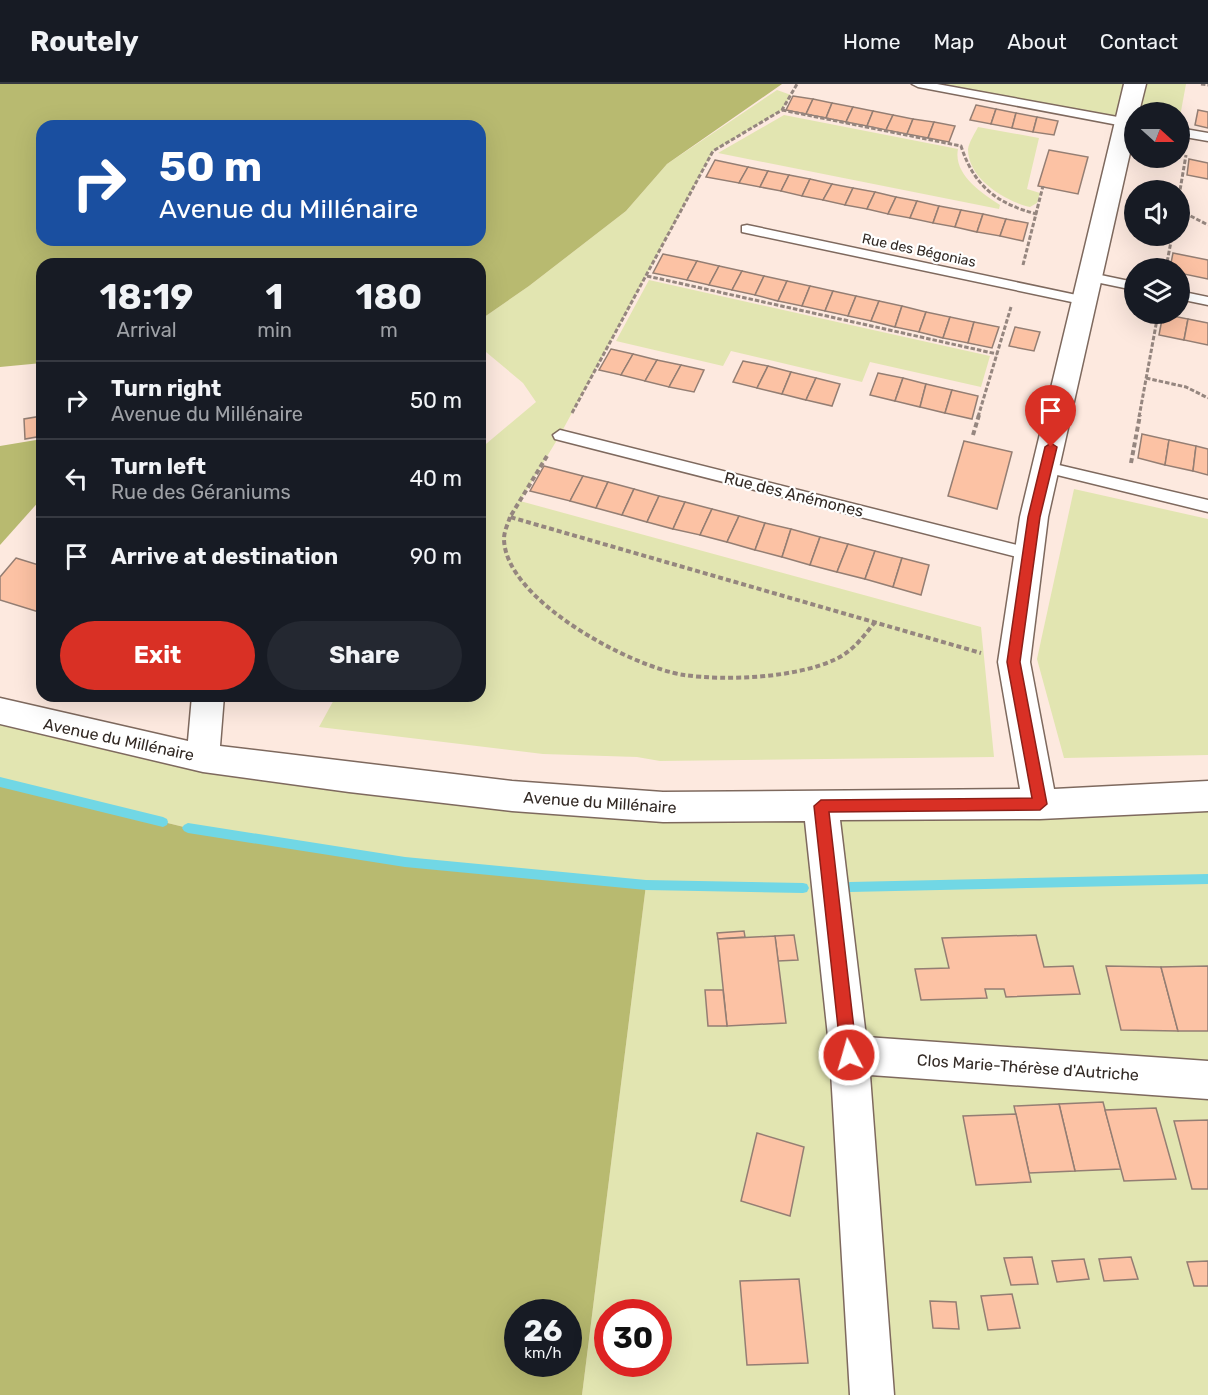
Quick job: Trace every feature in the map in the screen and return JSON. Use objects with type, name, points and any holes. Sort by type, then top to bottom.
[{"type":"street","points":[[1133,102],[1135,84]]},
{"type":"street","points":[[1040,804],[1014,662],[1034,517],[1124,147]]},
{"type":"street","points":[[203,758],[208,702]]},
{"type":"street","name":"Avenue du Millénaire","points":[[0,711],[203,758],[349,778],[512,796],[663,807],[1040,804],[1208,796]]},
{"type":"street","points":[[821,806],[849,1055],[872,1395]]},
{"type":"street","name":"Clos Marie-Thérèse d'Autriche","points":[[849,1055],[1208,1080]]},
{"type":"lane","points":[[918,84],[1124,122]]},
{"type":"lane","points":[[1190,134],[1208,137]]},
{"type":"lane","name":"Rue des Bégonias","points":[[747,229],[1089,289],[1124,287]]},
{"type":"lane","points":[[1190,297],[1208,301]]},
{"type":"lane","name":"Rue des Anémones","points":[[560,435],[1029,554]]},
{"type":"lane","points":[[1046,467],[1208,506]]},
{"type":"path","points":[[797,84],[782,110],[714,151],[560,435],[510,517],[504,540],[510,563],[535,592],[574,627],[622,654],[681,675],[726,678],[788,672],[834,660],[856,646],[875,622]]},
{"type":"path","points":[[1201,84],[1208,85]]},
{"type":"path","points":[[782,110],[961,146],[967,167],[984,191],[1017,209],[1037,214]]},
{"type":"path","points":[[1190,216],[1208,225]]},
{"type":"path","points":[[647,276],[997,354]]},
{"type":"path","points":[[1127,487],[1156,324]]},
{"type":"path","points":[[1146,378],[1186,387],[1208,398]]},
{"type":"path","points":[[510,517],[1014,662]]},
{"type":"green space","points":[[0,84],[782,84],[667,164],[626,211],[529,286],[486,316],[486,258],[36,258],[36,364],[0,367]]},
{"type":"green space","points":[[918,84],[1186,84],[1183,102],[1124,102],[1124,122]]},
{"type":"green space","points":[[777,90],[791,95],[782,110],[713,151],[560,435],[520,501],[981,627],[994,757],[660,761],[637,757],[543,754],[319,727],[333,702],[486,702],[486,444],[536,402],[523,383],[486,352],[486,316],[529,286],[626,211],[667,164]]},
{"type":"green space","points":[[784,115],[958,149],[960,167],[964,175],[977,189],[1000,205],[999,209],[718,153]]},
{"type":"green space","points":[[978,127],[1039,138],[1027,189],[1040,193],[1037,203],[1030,207],[1010,200],[990,187],[974,170],[968,149]]},
{"type":"green space","points":[[649,280],[990,356],[981,387],[870,362],[862,382],[731,351],[723,366],[616,341]]},
{"type":"green space","points":[[36,440],[36,505],[0,545],[0,446]]},
{"type":"green space","points":[[1074,489],[1208,519],[1208,755],[1064,758],[1037,659]]},
{"type":"green space","points":[[0,711],[512,796],[1208,796],[1208,1395],[582,1395],[594,1299],[594,1377],[672,1377],[672,1299],[594,1299],[646,885],[405,862],[188,828],[0,782]]},
{"type":"green space","points":[[0,782],[188,828],[405,862],[646,885],[582,1395],[0,1395]]},
{"type":"building","points":[[793,96],[813,99],[806,114],[786,110]]},
{"type":"building","points":[[813,99],[832,103],[826,118],[806,114]]},
{"type":"building","points":[[832,103],[853,107],[846,122],[826,118]]},
{"type":"building","points":[[976,105],[996,109],[991,124],[970,120]]},
{"type":"building","points":[[853,107],[873,111],[867,126],[846,122]]},
{"type":"building","points":[[996,109],[1016,113],[1012,128],[991,124]]},
{"type":"building","points":[[1198,110],[1208,112],[1208,128],[1195,125]]},
{"type":"building","points":[[873,111],[893,115],[886,130],[867,126]]},
{"type":"building","points":[[1016,113],[1037,117],[1033,132],[1012,128]]},
{"type":"building","points":[[893,115],[913,119],[907,134],[886,130]]},
{"type":"building","points":[[1037,117],[1058,121],[1054,135],[1033,132]]},
{"type":"building","points":[[913,119],[934,122],[928,138],[907,134]]},
{"type":"building","points":[[934,122],[955,126],[949,142],[928,138]]},
{"type":"building","points":[[1049,150],[1088,157],[1078,194],[1038,186]]},
{"type":"building","points":[[1190,159],[1208,163],[1208,179],[1187,175]]},
{"type":"building","points":[[715,160],[748,167],[739,183],[706,177]]},
{"type":"building","points":[[748,167],[768,171],[760,187],[739,183]]},
{"type":"building","points":[[768,171],[789,175],[781,191],[760,187]]},
{"type":"building","points":[[789,175],[810,179],[802,196],[781,191]]},
{"type":"building","points":[[810,179],[832,184],[823,200],[802,196]]},
{"type":"building","points":[[832,184],[853,188],[845,205],[823,200]]},
{"type":"building","points":[[853,188],[875,192],[867,209],[845,205]]},
{"type":"building","points":[[875,192],[896,197],[888,214],[867,209]]},
{"type":"building","points":[[896,197],[917,201],[910,218],[888,214]]},
{"type":"building","points":[[917,201],[939,206],[933,223],[910,218]]},
{"type":"building","points":[[939,206],[961,210],[955,227],[933,223]]},
{"type":"building","points":[[961,210],[983,214],[977,232],[955,227]]},
{"type":"building","points":[[983,214],[1006,219],[1000,236],[977,232]]},
{"type":"building","points":[[1006,219],[1028,223],[1023,241],[1000,236]]},
{"type":"building","points":[[1173,253],[1208,260],[1208,279],[1190,275],[1190,258],[1172,258]]},
{"type":"building","points":[[663,254],[697,261],[687,280],[653,273]]},
{"type":"building","points":[[697,261],[719,266],[709,285],[687,280]]},
{"type":"building","points":[[719,266],[742,271],[732,290],[709,285]]},
{"type":"building","points":[[742,271],[764,276],[755,295],[732,290]]},
{"type":"building","points":[[764,276],[787,281],[778,301],[755,295]]},
{"type":"building","points":[[787,281],[810,286],[802,306],[778,301]]},
{"type":"building","points":[[810,286],[833,291],[825,311],[802,306]]},
{"type":"building","points":[[833,291],[856,296],[848,316],[825,311]]},
{"type":"building","points":[[856,296],[879,301],[871,321],[848,316]]},
{"type":"building","points":[[879,301],[902,306],[895,327],[871,321]]},
{"type":"building","points":[[902,306],[926,312],[919,332],[895,327]]},
{"type":"building","points":[[926,312],[950,317],[943,338],[919,332]]},
{"type":"building","points":[[950,317],[974,322],[968,343],[943,338]]},
{"type":"building","points":[[1190,319],[1208,323],[1208,345],[1184,340]]},
{"type":"building","points":[[974,322],[999,327],[992,348],[968,343]]},
{"type":"building","points":[[1161,324],[1187,324],[1184,340],[1159,335]]},
{"type":"building","points":[[1015,327],[1040,332],[1034,351],[1009,346]]},
{"type":"building","points":[[611,349],[633,354],[621,375],[599,370]]},
{"type":"building","points":[[633,354],[657,360],[645,381],[621,375]]},
{"type":"building","points":[[657,360],[681,365],[669,387],[645,381]]},
{"type":"building","points":[[743,361],[768,366],[757,388],[733,382]]},
{"type":"building","points":[[681,365],[704,370],[694,392],[669,387]]},
{"type":"building","points":[[768,366],[791,372],[782,394],[757,388]]},
{"type":"building","points":[[791,372],[816,378],[806,400],[782,394]]},
{"type":"building","points":[[878,373],[903,378],[895,401],[870,395]]},
{"type":"building","points":[[816,378],[840,384],[832,406],[806,400]]},
{"type":"building","points":[[903,378],[926,384],[920,407],[895,401]]},
{"type":"building","points":[[926,384],[952,390],[945,413],[920,407]]},
{"type":"building","points":[[952,390],[978,396],[972,419],[945,413]]},
{"type":"building","points":[[36,417],[36,437],[25,439],[24,419]]},
{"type":"building","points":[[1142,434],[1169,440],[1165,465],[1138,458]]},
{"type":"building","points":[[1169,440],[1196,446],[1193,471],[1165,465]]},
{"type":"building","points":[[964,441],[1012,452],[997,509],[948,496]]},
{"type":"building","points":[[1196,446],[1208,449],[1208,475],[1193,471]]},
{"type":"building","points":[[544,466],[583,476],[570,501],[530,491]]},
{"type":"building","points":[[583,476],[608,482],[596,508],[570,501]]},
{"type":"building","points":[[608,482],[634,489],[622,515],[596,508]]},
{"type":"building","points":[[634,489],[659,496],[647,522],[622,515]]},
{"type":"building","points":[[659,496],[685,502],[673,529],[647,522]]},
{"type":"building","points":[[685,502],[712,509],[700,535],[673,529]]},
{"type":"building","points":[[712,509],[739,516],[727,542],[700,535]]},
{"type":"building","points":[[739,516],[765,523],[755,550],[727,542]]},
{"type":"building","points":[[765,523],[791,529],[782,557],[755,550]]},
{"type":"building","points":[[791,529],[820,537],[810,565],[782,557]]},
{"type":"building","points":[[820,537],[848,544],[837,572],[810,565]]},
{"type":"building","points":[[848,544],[875,551],[865,579],[837,572]]},
{"type":"building","points":[[875,551],[902,558],[893,587],[865,579]]},
{"type":"building","points":[[16,558],[36,564],[36,611],[0,600],[0,577]]},
{"type":"building","points":[[902,558],[929,565],[921,595],[893,587]]},
{"type":"building","points":[[744,931],[745,937],[718,939],[717,933]]},
{"type":"building","points":[[794,935],[798,960],[778,961],[775,936]]},
{"type":"building","points":[[1036,935],[1044,967],[1073,966],[1080,994],[1006,997],[1004,989],[985,989],[987,998],[921,1000],[915,969],[949,968],[942,938]]},
{"type":"building","points":[[775,936],[786,1023],[727,1026],[718,939]]},
{"type":"building","points":[[1106,966],[1161,967],[1178,1031],[1121,1030]]},
{"type":"building","points":[[1208,966],[1208,1031],[1178,1031],[1161,967]]},
{"type":"building","points":[[705,990],[723,990],[727,1026],[708,1026]]},
{"type":"building","points":[[1103,1102],[1121,1169],[1075,1171],[1059,1104]]},
{"type":"building","points":[[1059,1104],[1075,1171],[1029,1173],[1014,1106]]},
{"type":"building","points":[[1156,1108],[1176,1179],[1124,1181],[1105,1110]]},
{"type":"building","points":[[1016,1114],[1031,1182],[976,1185],[963,1116]]},
{"type":"building","points":[[1208,1120],[1208,1189],[1192,1189],[1174,1121]]},
{"type":"building","points":[[757,1133],[804,1147],[790,1216],[741,1201]]},
{"type":"building","points":[[1032,1257],[1038,1284],[1011,1285],[1004,1258]]},
{"type":"building","points":[[1131,1257],[1138,1279],[1104,1281],[1099,1259]]},
{"type":"building","points":[[1084,1259],[1089,1279],[1057,1282],[1052,1261]]},
{"type":"building","points":[[1208,1261],[1208,1286],[1194,1286],[1187,1262]]},
{"type":"building","points":[[799,1279],[808,1363],[747,1365],[740,1281]]},
{"type":"building","points":[[1012,1294],[1020,1328],[988,1330],[981,1296]]},
{"type":"building","points":[[930,1301],[956,1302],[959,1329],[933,1328]]},
{"type":"waterway","points":[[0,782],[163,822]]},
{"type":"waterway","points":[[188,828],[405,862],[646,885],[803,888]]},
{"type":"waterway","points":[[850,887],[1208,879]]},
{"type":"route","points":[[849,1055],[821,806],[1040,804],[1014,662],[1034,517],[1051,447]]}]
